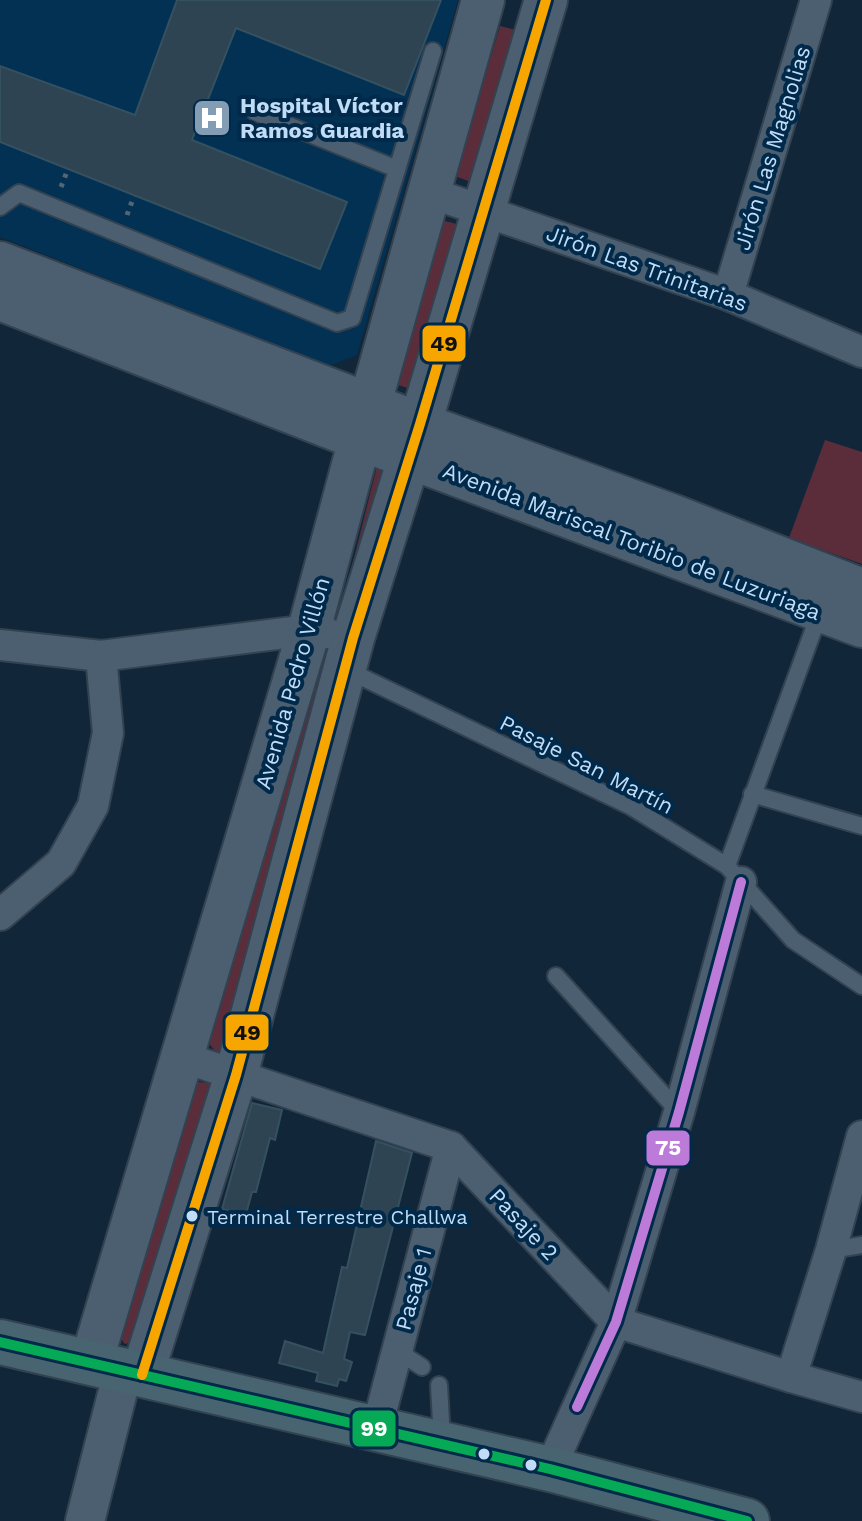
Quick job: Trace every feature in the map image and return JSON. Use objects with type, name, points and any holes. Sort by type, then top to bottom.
[{"type":"highway","points":[[0,1342],[550,1469],[747,1521]]},
{"type":"main road","points":[[486,0],[543,8]]},
{"type":"main road","name":"Avenida Pedro Villón","points":[[119,1370],[182,1057],[309,630],[364,422],[413,181],[486,0]]},
{"type":"main road","name":"Avenida Pedro Villón","points":[[119,1370],[236,1075],[349,654],[543,8]]},
{"type":"main road","name":"Avenida Mariscal Toribio de Luzuriaga","points":[[0,263],[364,422]]},
{"type":"main road","name":"Avenida Mariscal Toribio de Luzuriaga","points":[[0,299],[415,440],[767,573],[838,593],[862,626]]},
{"type":"street","name":"Jirón Las Magnolias","points":[[728,295],[816,0]]},
{"type":"street","name":"Jirón Las Trinitarias","points":[[413,181],[483,211],[728,295],[862,352]]},
{"type":"street","points":[[0,645],[101,656],[309,630],[349,654]]},
{"type":"street","points":[[0,914],[61,863],[93,806],[108,733],[101,656]]},
{"type":"street","points":[[550,1469],[616,1322],[679,1112],[734,874]]},
{"type":"street","name":"Pasaje 2","points":[[182,1057],[451,1147],[616,1322],[862,1397]]},
{"type":"street","points":[[791,1377],[831,1250],[862,1136]]},
{"type":"street","name":"Pasaje 1","points":[[376,1431],[451,1147]]},
{"type":"street","points":[[85,1521],[119,1370]]},
{"type":"lane","points":[[0,207],[19,193],[337,323],[352,318],[413,181],[433,51]]},
{"type":"lane","points":[[255,112],[413,181]]},
{"type":"lane","points":[[734,874],[752,794],[838,593]]},
{"type":"lane","name":"Pasaje San Martín","points":[[349,654],[630,806],[734,874],[793,940],[862,986]]},
{"type":"lane","points":[[752,794],[862,826]]},
{"type":"lane","points":[[556,976],[679,1112]]},
{"type":"lane","points":[[831,1250],[862,1245]]},
{"type":"lane","points":[[396,1350],[422,1367]]},
{"type":"lane","points":[[439,1385],[443,1446]]},
{"type":"shaded area","name":"Hospital Víctor Ramos Guardia","points":[[0,0],[458,0],[357,355],[329,366],[0,237]]},
{"type":"shaded area","points":[[500,26],[528,33],[479,185],[455,176]]},
{"type":"shaded area","points":[[441,220],[464,226],[417,391],[395,384]]},
{"type":"shaded area","points":[[825,440],[862,452],[862,564],[789,538]]},
{"type":"shaded area","points":[[377,466],[395,477],[340,614]]},
{"type":"shaded area","points":[[323,676],[229,1054],[217,1054],[208,1042],[313,678]]},
{"type":"shaded area","points":[[199,1082],[210,1083],[215,1094],[137,1341],[125,1344],[118,1335],[186,1088]]},
{"type":"building","points":[[177,0],[441,0],[404,95],[236,28],[192,140],[347,202],[320,269],[0,142],[0,66],[135,115]]},
{"type":"building","points":[[252,1103],[282,1110],[275,1140],[270,1138],[256,1192],[252,1192],[246,1214],[222,1209]]},
{"type":"building","points":[[376,1141],[412,1153],[365,1335],[350,1332],[344,1359],[352,1362],[346,1381],[339,1379],[337,1386],[316,1381],[318,1373],[279,1363],[285,1341],[323,1353],[342,1267],[347,1268]]},
{"type":"transit line","name":"49","points":[[142,1375],[236,1075],[353,638],[546,0]]},
{"type":"transit line","name":"75","points":[[577,1407],[616,1322],[679,1112],[741,882]]},
{"type":"transit line","name":"99","points":[[0,1342],[550,1469],[747,1521]]},
{"type":"place","name":"Hospital Víctor Ramos Guardia","points":[[212,118]]},
{"type":"place","name":"Terminal Terrestre Challwa","points":[[192,1216]]}]
